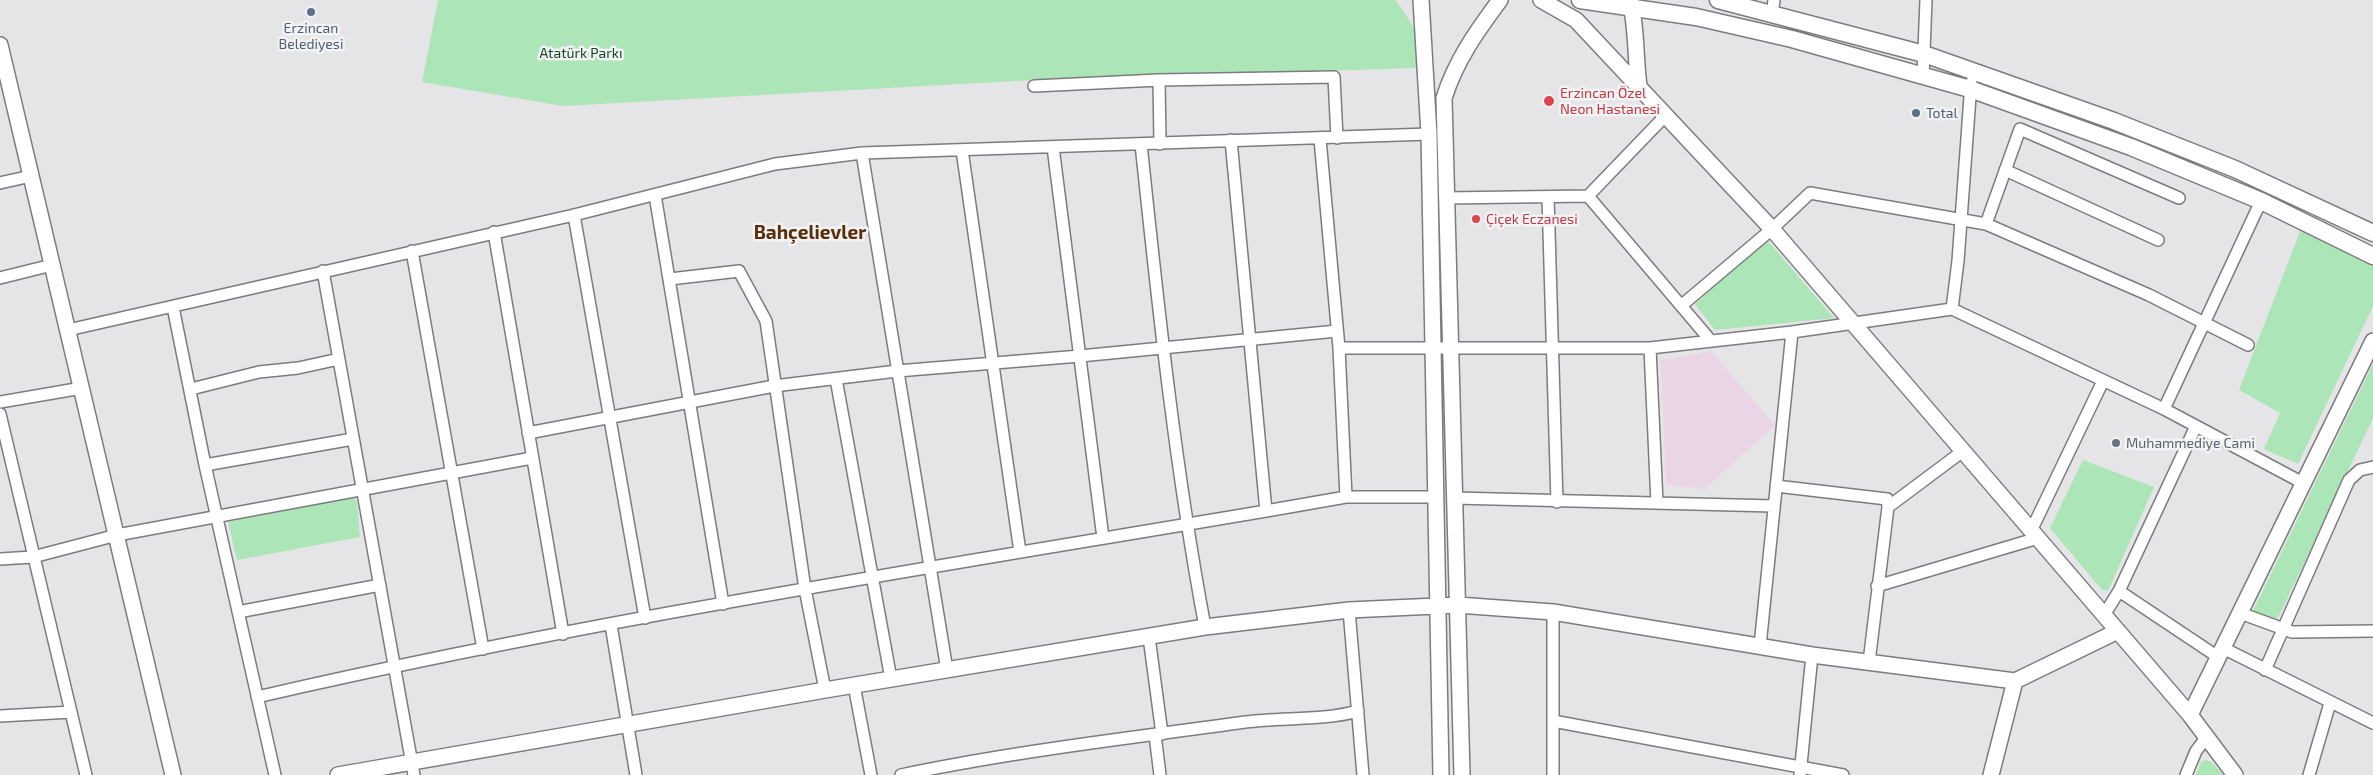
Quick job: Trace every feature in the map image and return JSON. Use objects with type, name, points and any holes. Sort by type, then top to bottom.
[{"type":"main road","points":[[1580,0],[1631,3],[1696,17],[1792,39],[1970,89],[2131,147],[2261,201],[2373,256]]},
{"type":"main road","points":[[1718,0],[1773,7],[1924,54],[2114,121],[2235,169],[2373,233]]},
{"type":"street","points":[[1422,0],[1429,134],[1441,775]]},
{"type":"street","points":[[1462,775],[1449,350],[1444,98],[1452,73],[1469,42],[1500,0]]},
{"type":"street","points":[[1541,0],[1576,20],[1772,230],[1856,324],[2190,715],[2235,775]]},
{"type":"street","points":[[1923,76],[1926,0]]},
{"type":"street","points":[[1631,3],[1636,37],[1635,56],[1639,86]]},
{"type":"street","points":[[0,44],[173,775]]},
{"type":"street","points":[[1952,309],[1972,71]]},
{"type":"street","points":[[1034,86],[1159,80],[1334,77],[1337,138]]},
{"type":"street","points":[[1159,80],[1160,144]]},
{"type":"street","points":[[1446,198],[1588,196],[1666,115]]},
{"type":"street","points":[[1986,224],[2020,128],[2179,198]]},
{"type":"street","points":[[68,330],[574,214],[775,164],[862,153],[1429,134]]},
{"type":"street","points":[[1320,138],[1339,348],[1346,497]]},
{"type":"street","points":[[1231,140],[1266,511]]},
{"type":"street","points":[[1142,144],[1162,348],[1186,524],[1205,627]]},
{"type":"street","points":[[1053,148],[1103,538]]},
{"type":"street","points":[[962,150],[1020,552]]},
{"type":"street","points":[[862,153],[897,371],[932,567],[947,670]]},
{"type":"street","points":[[2005,170],[2158,240]]},
{"type":"street","points":[[0,183],[31,176]]},
{"type":"street","points":[[1682,305],[1772,230],[1810,193],[1986,224],[2148,295],[2248,345]]},
{"type":"street","points":[[655,194],[723,604]]},
{"type":"street","points":[[1588,196],[1711,341]]},
{"type":"street","points":[[1548,197],[1557,502]]},
{"type":"street","points":[[2164,409],[2261,201]]},
{"type":"street","points":[[574,214],[645,618]]},
{"type":"street","points":[[494,232],[563,634]]},
{"type":"street","points":[[412,251],[454,474],[483,649]]},
{"type":"street","points":[[0,278],[52,265]]},
{"type":"street","points":[[323,271],[413,769]]},
{"type":"street","points":[[670,279],[740,271],[766,321],[805,589],[825,690]]},
{"type":"street","points":[[173,307],[216,516],[275,775]]},
{"type":"street","points":[[1339,348],[1449,350],[1650,348],[1856,324],[1952,309],[2164,409],[2303,483]]},
{"type":"street","points":[[528,432],[611,419],[774,386],[897,371],[1080,356],[1337,331]]},
{"type":"street","points":[[1760,646],[1792,332]]},
{"type":"street","points":[[2190,715],[2373,341]]},
{"type":"street","points":[[1650,348],[1657,503]]},
{"type":"street","points":[[191,389],[259,372],[298,368],[339,359]]},
{"type":"street","points":[[836,379],[890,679]]},
{"type":"street","points":[[1878,586],[2035,534],[2103,381]]},
{"type":"street","points":[[0,402],[82,388]]},
{"type":"street","points":[[0,414],[86,775]]},
{"type":"street","points":[[2104,615],[2119,591],[2196,426]]},
{"type":"street","points":[[205,465],[353,439]]},
{"type":"street","points":[[1888,507],[1963,451]]},
{"type":"street","points":[[0,559],[33,557],[117,535],[362,488],[454,474],[532,458]]},
{"type":"street","points":[[2265,670],[2350,480],[2360,470],[2373,467]]},
{"type":"street","points":[[1776,486],[1887,500],[1888,507],[1869,662]]},
{"type":"street","points":[[258,697],[395,665],[805,589],[1020,552],[1346,497],[1437,497]]},
{"type":"street","points":[[1454,498],[1774,506]]},
{"type":"street","points":[[238,612],[380,585]]},
{"type":"street","points":[[2119,591],[2221,652],[2265,670],[2373,723]]},
{"type":"street","points":[[338,775],[413,769],[627,726],[825,690],[1149,636],[1205,627],[1348,610],[1458,605],[1552,612],[1812,655],[2015,681],[2118,631]]},
{"type":"street","points":[[1348,610],[1363,775]]},
{"type":"street","points":[[1552,612],[1553,775]]},
{"type":"street","points":[[2240,613],[2282,630],[2300,633],[2373,631]]},
{"type":"street","points":[[611,625],[636,775]]},
{"type":"street","points":[[1149,636],[1160,775]]},
{"type":"street","points":[[1801,771],[1812,655]]},
{"type":"street","points":[[1991,775],[2015,681]]},
{"type":"street","points":[[854,685],[871,775]]},
{"type":"street","points":[[2309,775],[2330,703]]},
{"type":"street","points":[[901,775],[942,771],[1158,734],[1253,721],[1358,711]]},
{"type":"street","points":[[0,716],[71,712]]},
{"type":"street","points":[[1553,721],[1801,771],[1843,775]]},
{"type":"street","points":[[2186,775],[2196,751],[2206,738]]},
{"type":"shaded area","points":[[1711,351],[1775,425],[1705,489],[1666,485],[1661,360]]},
{"type":"green space","name":"Atatürk Parkı","points":[[438,0],[1396,0],[1417,32],[1416,68],[1034,80],[563,106],[422,82]]},
{"type":"green space","points":[[2301,229],[2373,266],[2373,306],[2298,464],[2264,449],[2280,413],[2239,390]]},
{"type":"green space","points":[[1767,240],[1834,318],[1715,330],[1695,304]]},
{"type":"green space","points":[[2373,364],[2373,418],[2278,618],[2269,620],[2253,611]]},
{"type":"green space","points":[[2083,460],[2154,487],[2108,591],[2102,590],[2050,528]]},
{"type":"green space","points":[[353,497],[357,501],[360,537],[237,560],[228,522]]},
{"type":"green space","points":[[2206,760],[2213,763],[2223,775],[2196,775],[2201,762]]},
{"type":"place","name":"Erzincan Belediyesi","points":[[311,12]]},
{"type":"place","name":"Erzincan Özel Neon Hastanesi","points":[[1549,101]]},
{"type":"place","name":"Total","points":[[1916,113]]},
{"type":"place","name":"Çiçek Eczanesi","points":[[1476,219]]},
{"type":"place","name":"Muhammediye Cami","points":[[2116,443]]},
{"type":"district","name":"Bahçelievler","points":[[810,233]]}]
